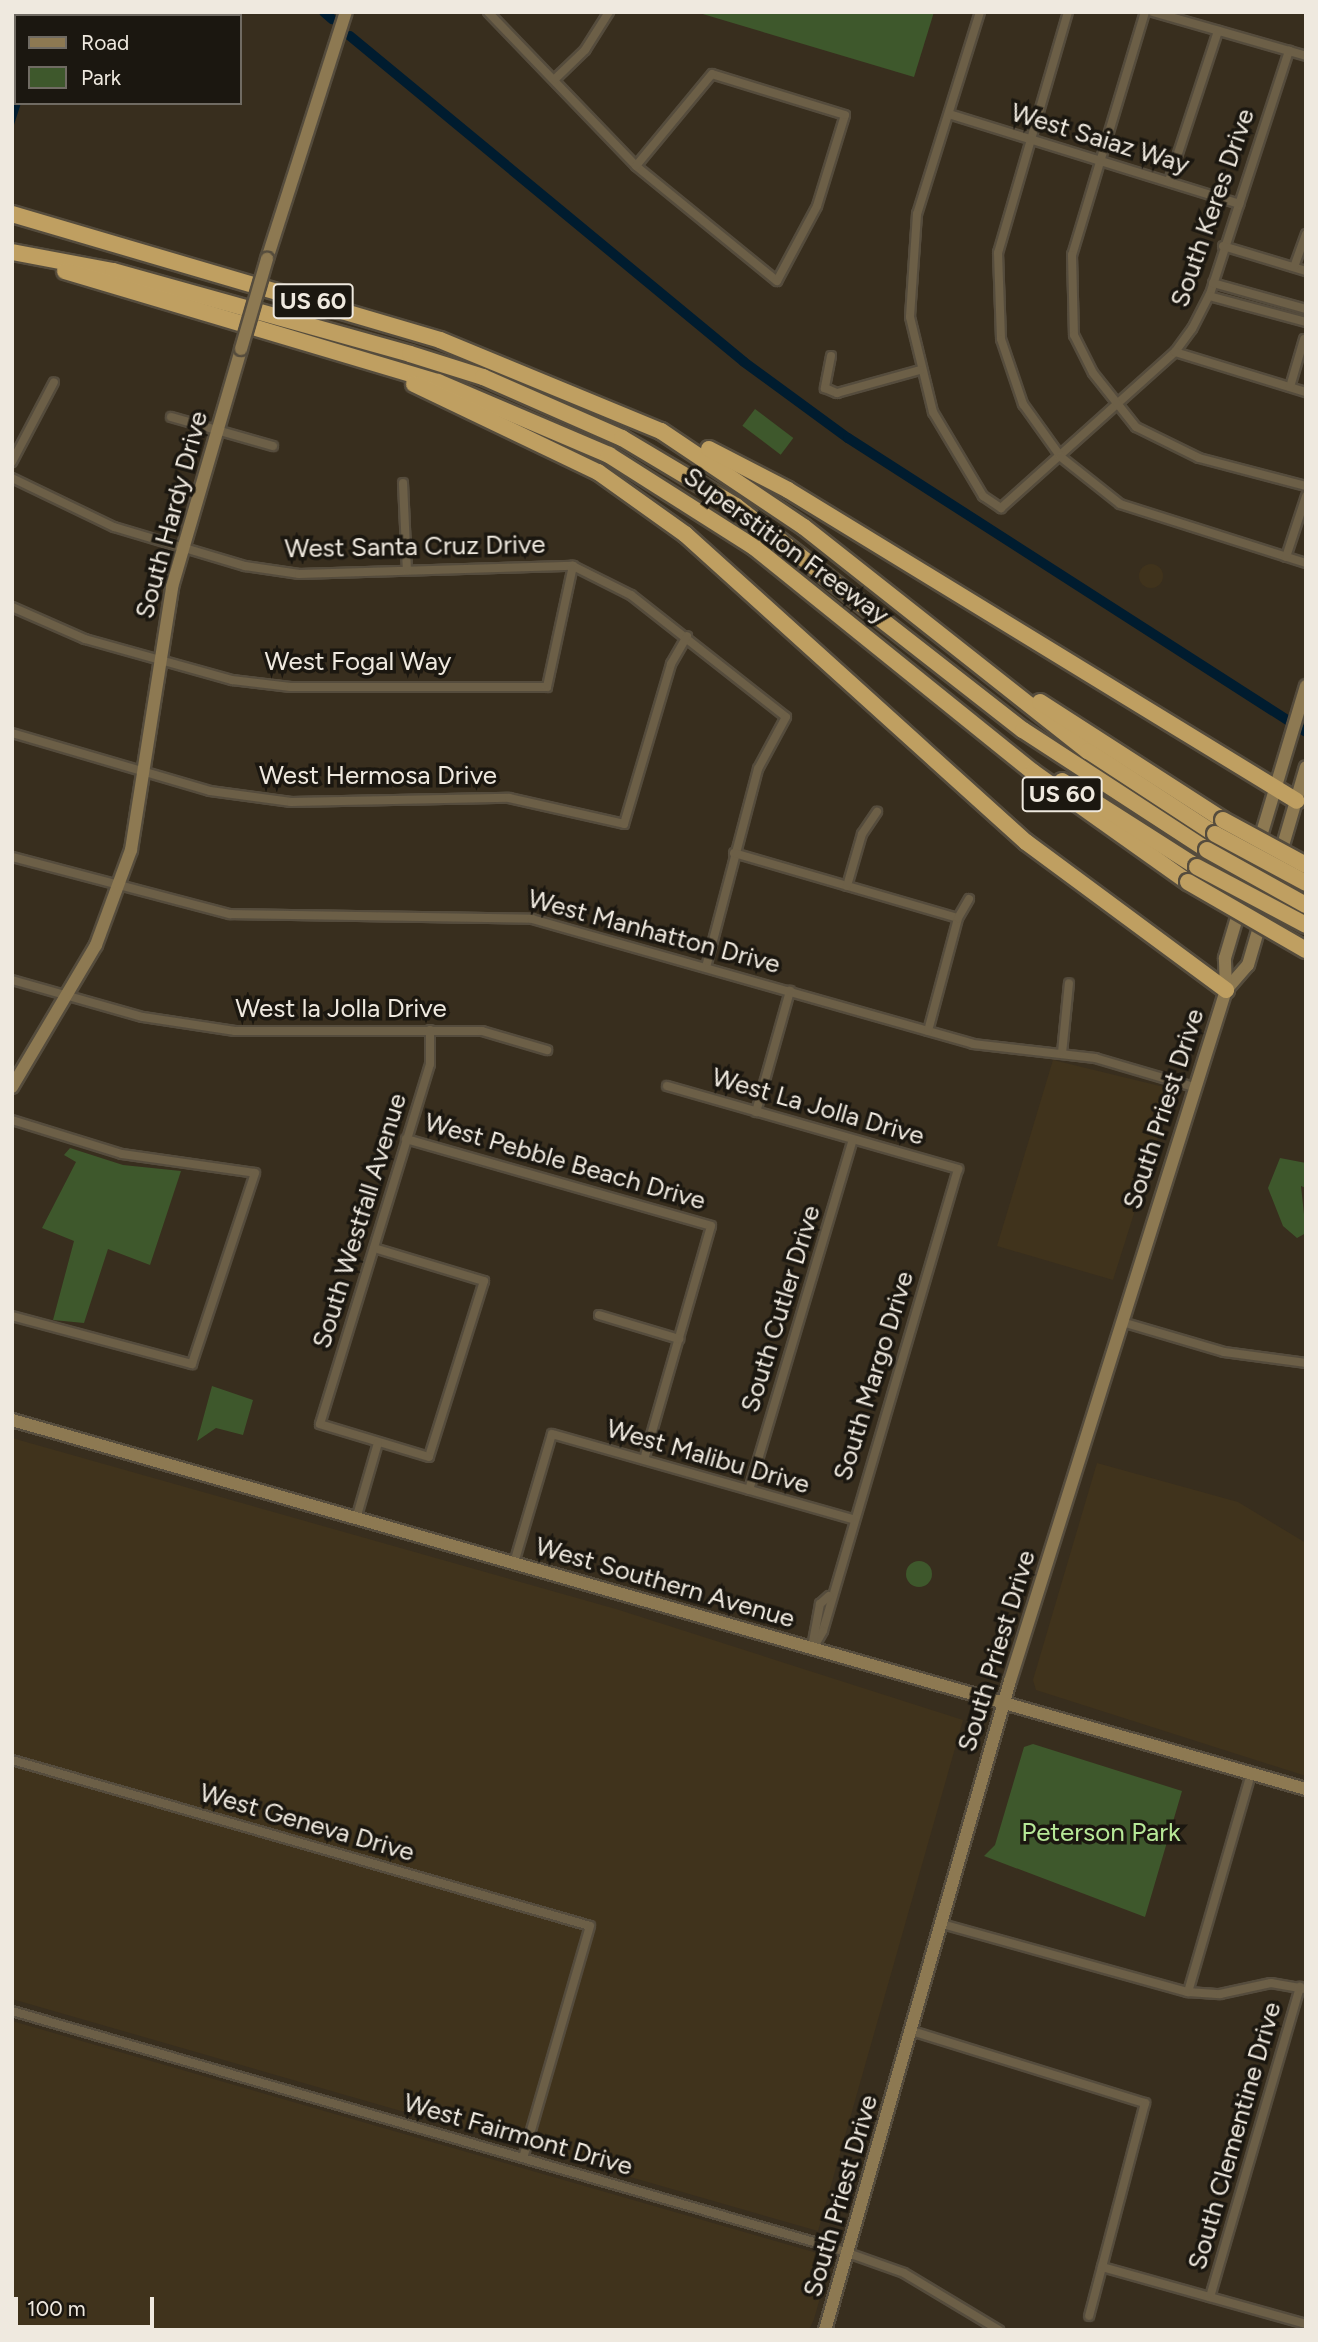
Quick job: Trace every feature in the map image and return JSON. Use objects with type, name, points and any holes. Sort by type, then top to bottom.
[{"type":"highway","name":"Superstition Freeway","points":[[12,214],[440,340],[608,405],[756,492],[1088,751],[1219,827],[1306,883]]},
{"type":"highway","name":"Superstition Freeway","points":[[12,253],[483,398],[609,455],[754,547],[1102,824],[1188,882],[1306,950]]},
{"type":"highway","points":[[12,253],[113,271],[410,354],[483,377],[622,438],[736,506],[1023,730],[1207,850],[1306,905]]},
{"type":"highway","points":[[304,341],[483,414],[598,472],[695,542],[1026,842],[1226,990]]},
{"type":"highway","points":[[608,405],[788,491],[1301,804]]},
{"type":"highway","points":[[943,697],[1197,867],[1306,925]]},
{"type":"highway","points":[[1219,827],[1306,865]]},
{"type":"main road","name":"South Hardy Drive","points":[[12,1087],[69,996],[119,888],[148,775],[161,661],[183,548],[267,259],[344,15]]},
{"type":"main road","name":"South Priest Drive","points":[[825,2330],[1004,1704],[1226,990],[1225,958],[1300,714],[1306,686]]},
{"type":"main road","name":"South Priest Drive","points":[[1226,990],[1248,965],[1301,804],[1306,767]]},
{"type":"main road","name":"West Southern Avenue","points":[[12,1420],[1306,1789]]},
{"type":"street","points":[[488,12],[636,166],[777,281],[817,206],[845,115],[712,74],[636,166]]},
{"type":"street","points":[[555,79],[585,50],[609,12]]},
{"type":"street","points":[[831,356],[825,388],[837,393],[920,370],[910,317],[910,253],[980,12]]},
{"type":"street","points":[[1069,12],[1004,218],[995,299],[1011,375],[1061,457],[1120,504],[1306,563]]},
{"type":"street","points":[[1145,12],[1072,255],[1074,335],[1118,405],[1136,427],[1171,447],[1306,486]]},
{"type":"street","points":[[1153,12],[1306,56]]},
{"type":"street","points":[[1169,181],[1218,31]]},
{"type":"street","name":"South Keres Drive","points":[[920,370],[956,458],[983,496],[1000,508],[1061,457],[1175,352],[1209,296],[1223,246],[1289,51]]},
{"type":"street","name":"West Saiaz Way","points":[[949,114],[1239,204]]},
{"type":"street","points":[[1294,267],[1306,234]]},
{"type":"street","points":[[1223,246],[1306,271]]},
{"type":"street","points":[[1213,283],[1306,309]]},
{"type":"street","points":[[1209,296],[1306,322]]},
{"type":"street","points":[[1262,310],[1266,298]]},
{"type":"street","points":[[1290,387],[1304,339]]},
{"type":"street","points":[[1175,352],[1306,391]]},
{"type":"street","points":[[12,462],[54,382]]},
{"type":"street","points":[[171,417],[274,446]]},
{"type":"street","name":"West Santa Cruz Drive","points":[[12,478],[114,527],[183,548],[299,574],[573,566],[596,572],[688,636],[786,717],[758,769],[734,853]]},
{"type":"street","points":[[403,483],[407,570]]},
{"type":"street","points":[[1286,557],[1306,496]]},
{"type":"street","name":"West Fogal Way","points":[[12,607],[85,639],[161,661],[291,687],[547,687],[573,566]]},
{"type":"street","name":"West Hermosa Drive","points":[[12,733],[148,775],[291,802],[509,798],[624,824],[671,664],[688,636]]},
{"type":"street","points":[[847,887],[862,834],[877,812]]},
{"type":"street","points":[[706,967],[734,853],[958,918]]},
{"type":"street","name":"West Manhatton Drive","points":[[12,857],[119,888],[261,917],[508,915],[706,967],[928,1031],[993,1047],[1062,1053],[1197,1088]]},
{"type":"street","points":[[928,1031],[958,918],[969,899]]},
{"type":"street","name":"West la Jolla Drive","points":[[12,980],[69,996],[235,1031],[482,1031],[547,1050]]},
{"type":"street","points":[[1062,1053],[1069,983]]},
{"type":"street","points":[[756,1112],[790,991]]},
{"type":"street","name":"South Westfall Avenue","points":[[378,1443],[320,1424],[430,1064],[430,1030]]},
{"type":"street","name":"West La Jolla Drive","points":[[667,1086],[958,1169]]},
{"type":"street","points":[[12,1120],[122,1154],[255,1173],[192,1364],[12,1316]]},
{"type":"street","name":"West Pebble Beach Drive","points":[[406,1139],[711,1226],[679,1339]]},
{"type":"street","name":"South Cutler Drive","points":[[749,1490],[853,1140]]},
{"type":"street","name":"South Margo Drive","points":[[812,1650],[823,1631],[829,1596],[958,1169]]},
{"type":"street","points":[[356,1519],[378,1443],[429,1457],[484,1281],[374,1248]]},
{"type":"street","points":[[599,1315],[679,1339],[644,1460]]},
{"type":"street","points":[[1122,1322],[1224,1352],[1306,1363]]},
{"type":"street","name":"West Malibu Drive","points":[[514,1563],[552,1434],[853,1519]]},
{"type":"street","name":"West Geneva Drive","points":[[12,1760],[590,1926],[523,2158]]},
{"type":"street","points":[[1188,1992],[1251,1774]]},
{"type":"street","points":[[942,1924],[1188,1992],[1220,1994],[1271,1983],[1303,1988]]},
{"type":"street","name":"South Clementine Drive","points":[[1210,2297],[1303,1988]]},
{"type":"street","name":"West Fairmont Drive","points":[[12,2011],[849,2253],[904,2273],[999,2330]]},
{"type":"street","points":[[912,2031],[1145,2104],[1089,2316]]},
{"type":"street","points":[[1102,2267],[1306,2324]]},
{"type":"shaded area","points":[[1151,564],[1160,567],[1163,576],[1160,585],[1151,588],[1142,585],[1139,576],[1142,567]]},
{"type":"shaded area","points":[[1053,1060],[1164,1087],[1171,1096],[1113,1280],[997,1246]]},
{"type":"shaded area","points":[[12,1438],[616,1609],[963,1720],[818,2231],[12,1999]]},
{"type":"shaded area","points":[[1097,1463],[1238,1502],[1306,1543],[1306,1776],[1036,1690],[1033,1680]]},
{"type":"shaded area","points":[[12,2021],[824,2255],[829,2266],[814,2319],[809,2330],[12,2330]]},
{"type":"green space","points":[[696,12],[934,12],[914,77]]},
{"type":"green space","points":[[755,409],[793,438],[781,455],[742,426]]},
{"type":"green space","points":[[70,1148],[123,1165],[181,1171],[150,1265],[108,1249],[84,1323],[53,1320],[74,1241],[42,1228],[76,1162],[64,1155]]},
{"type":"green space","points":[[1280,1158],[1306,1163],[1306,1188],[1301,1186],[1306,1233],[1297,1238],[1283,1226],[1268,1188]]},
{"type":"green space","points":[[212,1386],[253,1400],[243,1435],[216,1428],[197,1441]]},
{"type":"green space","points":[[919,1561],[928,1565],[932,1574],[928,1583],[919,1587],[910,1583],[906,1574],[910,1565]]},
{"type":"green space","name":"Peterson Park","points":[[1033,1744],[1182,1791],[1145,1917],[984,1856],[995,1845],[1024,1747]]},
{"type":"water","points":[[12,12],[48,12],[14,14],[14,105],[20,105],[12,131]]},
{"type":"waterway","points":[[324,12],[332,19]]},
{"type":"waterway","points":[[350,36],[744,362],[848,438],[1306,732]]}]
